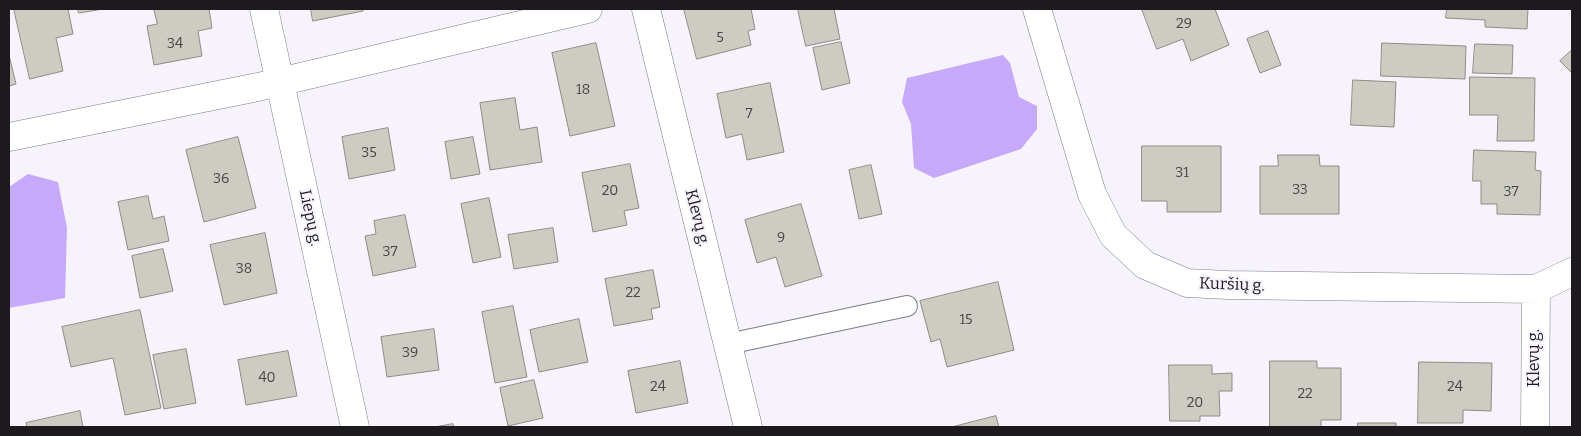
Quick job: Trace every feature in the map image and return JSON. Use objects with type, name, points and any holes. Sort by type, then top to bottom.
[{"type":"street","name":"Liepų g.","points":[[264,9],[354,427]]},
{"type":"street","points":[[9,137],[280,81],[588,9]]},
{"type":"street","name":"Klevų g.","points":[[646,9],[748,427]]},
{"type":"street","name":"Kuršių g.","points":[[1037,9],[1092,194],[1113,235],[1145,265],[1187,283],[1228,285],[1536,289],[1572,272]]},
{"type":"street","name":"Klevų g.","points":[[1535,427],[1536,289]]},
{"type":"lane","points":[[728,344],[907,306]]},
{"type":"shaded area","points":[[1003,55],[1010,63],[1019,97],[1037,106],[1037,129],[1021,149],[934,178],[914,168],[911,124],[902,102],[907,78]]},
{"type":"shaded area","points":[[28,174],[58,182],[67,228],[65,298],[9,308],[9,187]]},
{"type":"building","points":[[14,9],[68,9],[73,34],[56,38],[63,71],[30,79]]},
{"type":"building","points":[[78,9],[103,9],[79,13]]},
{"type":"building","points":[[154,9],[209,9],[212,28],[198,31],[202,56],[154,65],[147,26],[157,24]]},
{"type":"building","points":[[311,9],[363,9],[363,11],[313,21]]},
{"type":"building","points":[[684,9],[751,9],[755,29],[748,31],[751,45],[697,59]]},
{"type":"building","points":[[798,9],[834,9],[840,39],[806,46]]},
{"type":"building","points":[[1142,9],[1215,9],[1229,45],[1191,61],[1183,39],[1157,49]]},
{"type":"building","points":[[1447,9],[1528,9],[1527,29],[1485,27],[1485,20],[1446,18]]},
{"type":"building","points":[[1268,31],[1281,65],[1260,73],[1247,39]]},
{"type":"building","points":[[841,42],[850,83],[822,90],[813,48]]},
{"type":"building","points":[[596,43],[615,126],[570,136],[552,53]]},
{"type":"building","points":[[1382,43],[1466,46],[1465,79],[1381,76]]},
{"type":"building","points":[[1475,44],[1513,45],[1512,74],[1473,73]]},
{"type":"building","points":[[1572,50],[1572,73],[1560,61]]},
{"type":"building","points":[[9,55],[16,84],[9,86]]},
{"type":"building","points":[[1470,77],[1535,78],[1534,141],[1497,141],[1498,115],[1470,115]]},
{"type":"building","points":[[1353,80],[1396,82],[1394,127],[1351,125]]},
{"type":"building","points":[[770,83],[784,152],[747,160],[742,134],[726,138],[717,94]]},
{"type":"building","points":[[515,98],[520,130],[537,127],[542,162],[490,170],[480,103]]},
{"type":"building","points":[[388,128],[395,170],[349,179],[342,137]]},
{"type":"building","points":[[238,137],[256,208],[204,222],[186,150]]},
{"type":"building","points":[[473,137],[480,174],[451,179],[445,142]]},
{"type":"building","points":[[1142,146],[1221,146],[1221,212],[1167,212],[1167,201],[1142,201]]},
{"type":"building","points":[[1474,150],[1536,152],[1535,170],[1541,171],[1540,215],[1497,214],[1497,204],[1481,204],[1481,181],[1473,181]]},
{"type":"building","points":[[1278,155],[1319,155],[1320,166],[1339,166],[1339,214],[1260,214],[1260,166],[1278,166]]},
{"type":"building","points":[[630,164],[639,208],[624,211],[627,225],[593,232],[582,173]]},
{"type":"building","points":[[871,165],[882,214],[859,219],[849,170]]},
{"type":"building","points":[[148,196],[153,219],[164,216],[169,241],[128,250],[118,202]]},
{"type":"building","points":[[489,198],[501,257],[473,263],[461,204]]},
{"type":"building","points":[[801,204],[822,276],[785,287],[776,257],[757,263],[745,220]]},
{"type":"building","points":[[405,215],[416,267],[373,276],[365,236],[376,234],[374,221]]},
{"type":"building","points":[[553,228],[558,262],[514,269],[508,235]]},
{"type":"building","points":[[265,233],[277,293],[224,305],[210,245]]},
{"type":"building","points":[[163,249],[173,291],[140,298],[132,256]]},
{"type":"building","points":[[653,270],[660,307],[651,309],[653,319],[614,326],[605,279]]},
{"type":"building","points":[[998,282],[1014,350],[947,367],[940,339],[931,342],[920,301]]},
{"type":"building","points":[[513,306],[527,377],[495,383],[482,312]]},
{"type":"building","points":[[140,310],[161,408],[125,415],[113,358],[71,367],[62,327]]},
{"type":"building","points":[[579,319],[588,362],[539,372],[530,330]]},
{"type":"building","points":[[434,329],[439,370],[387,377],[381,337]]},
{"type":"building","points":[[186,349],[196,403],[164,409],[153,355]]},
{"type":"building","points":[[288,351],[297,396],[246,405],[238,360]]},
{"type":"building","points":[[680,361],[688,403],[636,413],[628,371]]},
{"type":"building","points":[[1270,361],[1317,361],[1317,368],[1341,368],[1341,420],[1321,420],[1321,427],[1270,427]]},
{"type":"building","points":[[1419,362],[1492,363],[1491,411],[1463,410],[1463,423],[1418,423]]},
{"type":"building","points":[[1169,365],[1212,365],[1212,374],[1232,373],[1232,391],[1219,391],[1220,416],[1200,416],[1200,421],[1170,421]]},
{"type":"building","points":[[534,380],[543,418],[508,426],[500,388]]},
{"type":"building","points":[[80,411],[83,427],[27,427],[26,423]]},
{"type":"building","points":[[996,416],[999,427],[952,427]]},
{"type":"building","points":[[1358,423],[1396,423],[1396,427],[1358,427]]},
{"type":"building","points":[[453,424],[454,427],[435,427]]}]
